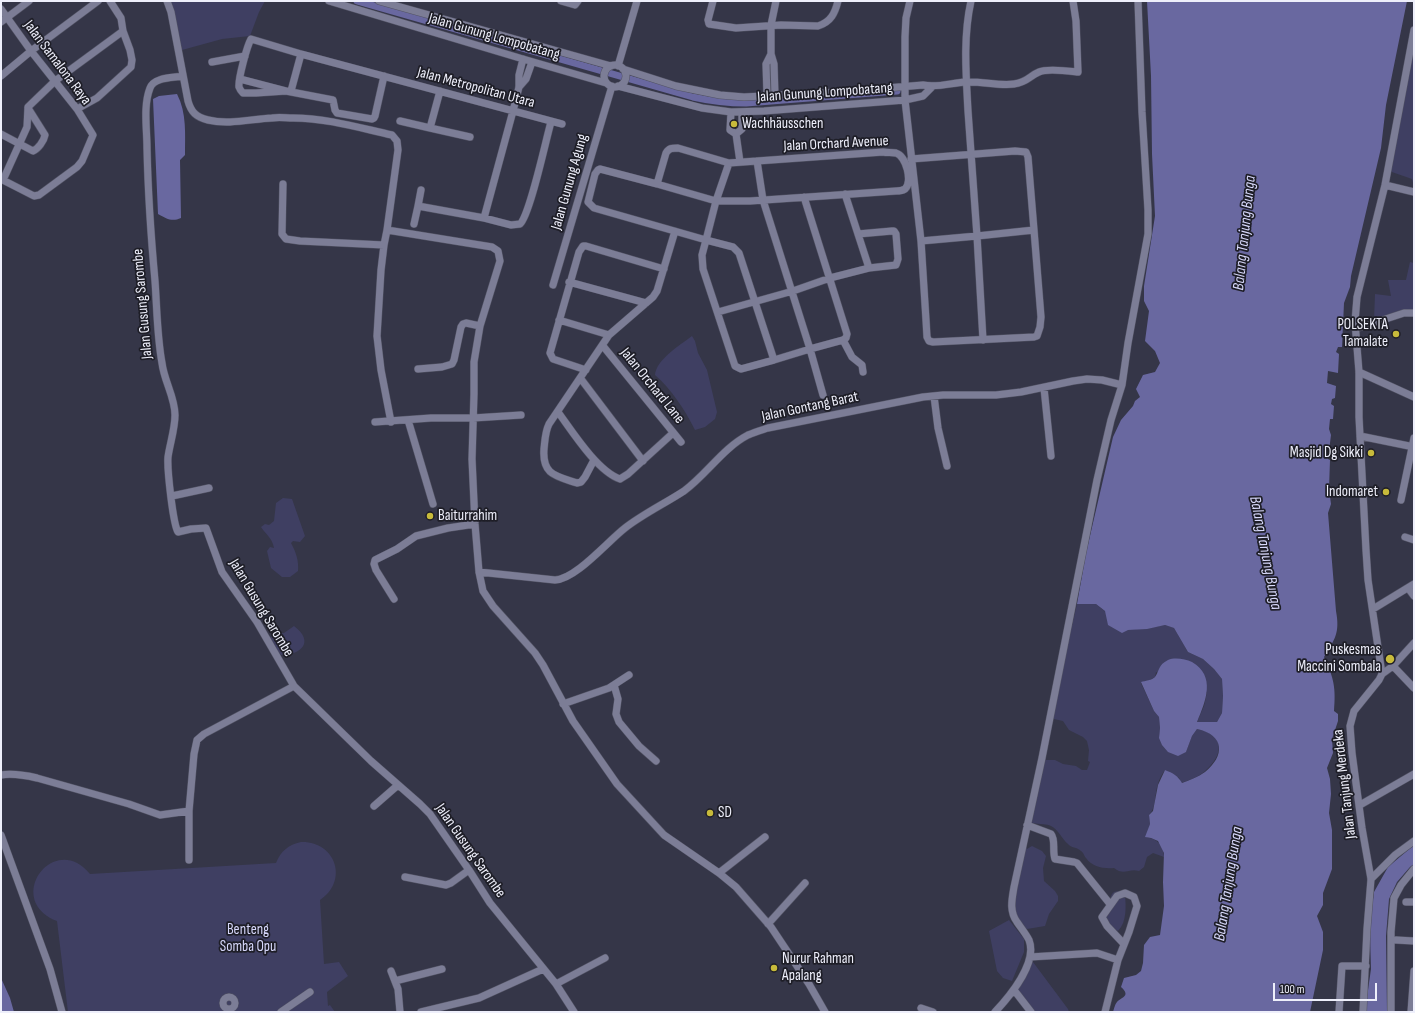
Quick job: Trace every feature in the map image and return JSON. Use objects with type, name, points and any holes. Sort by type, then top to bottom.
[{"type":"street","points":[[1,22],[29,1]]},
{"type":"street","points":[[1,76],[31,51],[98,1]]},
{"type":"street","points":[[77,109],[97,98],[131,67],[132,60],[130,50],[121,18],[110,1]]},
{"type":"street","points":[[167,1],[171,12],[188,101],[191,110],[196,116],[209,120],[237,121],[295,118],[339,123],[392,135],[397,141],[398,150],[384,245],[377,336],[381,370],[391,422]]},
{"type":"street","name":"Jalan Gunung Lompobatang","points":[[329,1],[532,62],[702,108],[742,112],[905,100],[906,87],[775,95],[720,95],[676,86],[379,1]]},
{"type":"street","points":[[561,1],[577,3]]},
{"type":"street","points":[[617,68],[638,1]]},
{"type":"street","points":[[713,1],[708,20],[709,24],[736,28],[771,25],[812,26],[824,24],[832,17],[838,1]]},
{"type":"street","points":[[775,95],[774,64],[771,54],[771,25],[776,1]]},
{"type":"street","points":[[910,1],[906,18],[905,37],[906,87],[923,85],[932,87],[966,82],[999,85],[1013,84],[1023,82],[1039,71],[1078,72],[1076,21],[1073,1]]},
{"type":"street","points":[[971,1],[965,33],[966,82],[983,340]]},
{"type":"street","points":[[995,1012],[1014,990],[1024,973],[1030,957],[1030,944],[1013,914],[1011,906],[1014,887],[1042,758],[1097,480],[1111,420],[1122,385],[1128,343],[1148,234],[1138,1]]},
{"type":"street","name":"Jalan Samalona Raya","points":[[1,8],[31,51],[77,109],[93,136],[82,162],[39,195],[34,196],[2,179]]},
{"type":"street","points":[[1382,674],[1368,580],[1355,312],[1357,297],[1385,185],[1414,30]]},
{"type":"street","points":[[2,179],[27,127],[28,108],[55,82],[124,31]]},
{"type":"street","name":"Jalan Metropolitan Utara","points":[[245,57],[252,39],[301,54],[562,124]]},
{"type":"street","points":[[288,91],[301,54]]},
{"type":"street","points":[[767,95],[766,64],[771,54]]},
{"type":"street","points":[[212,62],[245,57],[239,87],[243,93],[288,91]]},
{"type":"street","points":[[484,218],[519,87],[518,75],[523,59]]},
{"type":"street","points":[[519,87],[526,79],[532,62]]},
{"type":"street","points":[[617,68],[625,79],[612,84],[604,73],[617,68]]},
{"type":"street","name":"Jalan Gusung Sarombe","points":[[183,76],[155,81],[150,86],[146,102],[147,179],[150,240],[155,282],[158,330],[162,364],[175,408],[175,421],[168,463],[173,517],[176,528],[178,532],[206,528],[222,572],[257,622],[294,686],[430,814],[490,903],[556,984],[574,1012]]},
{"type":"street","points":[[240,79],[333,100],[337,113],[373,119],[384,76]]},
{"type":"street","name":"Jalan Gunung Agung","points":[[553,285],[612,84]]},
{"type":"street","points":[[911,159],[971,153],[1024,151],[1027,153],[1041,318],[1038,336],[933,342],[928,340],[921,241],[911,159],[905,100],[923,96],[932,87]]},
{"type":"street","points":[[430,128],[440,91]]},
{"type":"street","points":[[1,134],[34,151],[36,150],[45,137],[28,108]]},
{"type":"street","points":[[731,112],[730,130],[736,134],[740,162]]},
{"type":"street","points":[[736,134],[742,129],[742,112]]},
{"type":"street","points":[[400,121],[470,137]]},
{"type":"street","points":[[418,206],[484,218],[511,225],[520,224],[524,219],[551,122]]},
{"type":"street","points":[[657,184],[666,153],[668,150],[673,148],[678,148],[729,163],[716,201],[702,262],[735,366],[737,368],[745,368],[843,340],[847,336],[804,197]]},
{"type":"street","name":"Jalan Orchard Avenue","points":[[676,231],[594,208],[588,202],[595,174],[600,169],[716,201],[750,201],[902,190],[907,186],[908,181],[908,172],[904,161],[896,153],[883,152],[729,163]]},
{"type":"street","points":[[757,161],[763,200],[793,290],[823,395]]},
{"type":"street","points":[[283,184],[282,234],[286,240],[384,245]]},
{"type":"street","points":[[1385,185],[1414,192]]},
{"type":"street","points":[[414,224],[421,190]]},
{"type":"street","points":[[845,194],[869,268]]},
{"type":"street","points":[[387,230],[485,246],[496,249],[500,254],[500,261],[480,326],[474,362],[472,458],[475,524],[479,572],[482,587],[487,598],[535,653],[544,666],[573,722],[617,784],[664,835],[719,873],[736,887],[768,924],[806,980],[825,1012]]},
{"type":"street","points":[[921,241],[1034,230]]},
{"type":"street","points":[[594,460],[585,478],[581,482],[554,474],[545,466],[543,460],[545,434],[549,424],[610,335],[646,303],[657,291],[676,231],[728,245],[737,250],[756,301],[774,360]]},
{"type":"street","points":[[718,312],[830,278],[869,268],[896,265],[898,259],[896,234],[894,231],[858,234]]},
{"type":"street","points":[[586,370],[557,361],[551,356],[550,353],[569,282],[579,252],[583,246],[664,268]]},
{"type":"street","points":[[569,282],[646,303]]},
{"type":"street","points":[[1355,330],[1404,313],[1414,312]]},
{"type":"street","points":[[559,320],[610,335]]},
{"type":"street","points":[[418,369],[442,367],[452,364],[463,324],[466,323],[480,326]]},
{"type":"street","points":[[843,340],[852,357],[862,365],[864,372]]},
{"type":"street","name":"Jalan Orchard Lane","points":[[603,346],[681,442]]},
{"type":"street","points":[[1359,372],[1414,397]]},
{"type":"street","points":[[580,379],[643,461]]},
{"type":"street","name":"Jalan Gontang Barat","points":[[479,572],[555,580],[564,578],[595,555],[624,528],[684,490],[735,444],[748,435],[768,428],[904,400],[934,396],[996,395],[1044,388],[1061,383],[1087,379],[1122,385]]},
{"type":"street","points":[[1044,388],[1051,456]]},
{"type":"street","points":[[934,396],[938,428],[947,466]]},
{"type":"street","points":[[558,412],[594,460],[620,479],[643,461],[673,433]]},
{"type":"street","points":[[375,422],[442,417],[473,418],[521,415]]},
{"type":"street","points":[[408,420],[433,504]]},
{"type":"street","points":[[1360,436],[1413,447]]},
{"type":"street","points":[[1401,500],[1410,470],[1414,438]]},
{"type":"street","points":[[172,496],[209,488]]},
{"type":"street","points":[[394,599],[376,570],[374,564],[375,560],[397,549],[416,536],[448,528],[475,524]]},
{"type":"street","points":[[1405,537],[1414,540]]},
{"type":"street","points":[[1373,609],[1411,586],[1414,596]]},
{"type":"street","name":"Jalan Tanjung Merdeka","points":[[1363,1012],[1371,879],[1362,828],[1352,753],[1350,726],[1351,718],[1354,711],[1379,680],[1382,674],[1393,666],[1414,643]]},
{"type":"street","points":[[1393,666],[1414,688]]},
{"type":"street","points":[[563,704],[614,685],[629,674]]},
{"type":"street","points":[[614,685],[618,700],[616,714],[619,722],[638,746],[656,761]]},
{"type":"street","points":[[190,860],[189,811],[197,740],[204,734],[294,686]]},
{"type":"street","points":[[1360,805],[1414,774]]},
{"type":"street","points":[[1,775],[23,775],[36,778],[129,804],[160,815],[189,811]]},
{"type":"street","points":[[374,806],[398,785]]},
{"type":"street","points":[[1027,825],[1051,834],[1053,837],[1053,852],[1055,859],[1074,862],[1080,866],[1110,904]]},
{"type":"street","points":[[1,835],[40,942],[62,1012]]},
{"type":"street","points":[[719,873],[765,837]]},
{"type":"street","points":[[1371,879],[1394,855],[1414,841]]},
{"type":"street","points":[[1391,1012],[1391,932],[1394,898],[1400,885],[1414,869]]},
{"type":"street","points":[[405,877],[446,885],[469,870]]},
{"type":"street","points":[[768,924],[805,883]]},
{"type":"street","points":[[1105,1012],[1118,960],[1136,914],[1137,903],[1131,895],[1125,893],[1117,896],[1102,916],[1102,920],[1124,944]]},
{"type":"street","points":[[1406,902],[1414,902]]},
{"type":"street","points":[[1396,940],[1414,941]]},
{"type":"street","points":[[1030,957],[1097,953],[1118,960]]},
{"type":"street","points":[[556,984],[605,958]]},
{"type":"street","points":[[1339,1012],[1342,966],[1366,966]]},
{"type":"street","points":[[396,981],[442,969]]},
{"type":"street","points":[[421,1012],[479,998],[543,969]]},
{"type":"street","points":[[391,971],[396,981],[399,994],[400,1012]]},
{"type":"street","points":[[1412,1012],[1414,971]]},
{"type":"street","points":[[1014,990],[1031,1012]]},
{"type":"street","points":[[281,1012],[310,992]]},
{"type":"street","points":[[921,1008],[934,1012]]},
{"type":"green space","points":[[170,1],[265,1],[250,36],[222,39],[182,50],[173,7]]},
{"type":"green space","points":[[1414,48],[1414,187],[1412,179],[1389,171]]},
{"type":"green space","points":[[1410,262],[1414,263],[1414,311],[1409,309],[1374,320],[1375,294],[1391,296],[1388,280],[1406,280]]},
{"type":"green space","points":[[692,336],[698,353],[707,370],[717,412],[715,419],[705,427],[695,430],[678,401],[655,375],[656,369],[664,358]]},
{"type":"green space","points":[[283,498],[292,499],[305,536],[300,542],[293,541],[291,543],[297,557],[298,571],[290,577],[282,577],[271,568],[267,551],[270,547],[274,548],[270,539],[261,527],[265,524],[269,525],[274,521],[276,503]]},
{"type":"green space","points":[[1077,604],[1096,604],[1128,630],[1165,625],[1174,628],[1188,652],[1203,659],[1222,679],[1222,713],[1217,722],[1197,722],[1204,706],[1207,692],[1156,672],[1155,677],[1141,683],[1154,711],[1159,717],[1159,738],[1186,752],[1192,736],[1197,729],[1213,736],[1219,746],[1218,753],[1211,766],[1202,774],[1194,778],[1181,783],[1179,778],[1165,770],[1163,773],[1159,780],[1152,812],[1149,815],[1150,824],[1146,837],[1159,843],[1163,849],[1164,857],[1153,853],[1147,857],[1144,867],[1139,871],[1132,870],[1124,872],[1114,868],[1102,868],[1092,864],[1083,853],[1069,845],[1053,827],[1030,822],[1045,760],[1055,760],[1063,764],[1076,766],[1082,770],[1087,770],[1090,762],[1088,761],[1089,750],[1087,741],[1083,737],[1069,730],[1063,721],[1054,719],[1051,715]]},
{"type":"green space","points":[[294,626],[304,637],[303,646],[294,653],[281,655],[274,647],[270,637],[276,634],[284,633]]},
{"type":"green space","name":"Benteng Somba Opu","points":[[301,842],[313,843],[323,848],[330,855],[336,873],[334,883],[329,892],[320,900],[324,964],[339,962],[348,976],[327,992],[328,1006],[330,1005],[335,1012],[68,1012],[57,921],[41,911],[34,899],[34,885],[40,873],[50,864],[62,860],[76,863],[90,874],[276,863],[280,855],[286,849]]},
{"type":"green space","points":[[1026,846],[1027,849],[1032,846],[1042,851],[1046,856],[1043,868],[1044,881],[1055,891],[1058,896],[1058,901],[1049,914],[1045,926],[1027,929],[1023,927],[1012,906]]},
{"type":"green space","points":[[1118,891],[1125,895],[1126,909],[1123,923],[1118,931],[1100,920],[1099,917],[1103,913],[1112,894]]},
{"type":"green space","points":[[1009,920],[1024,939],[1024,952],[1012,981],[1003,978],[997,971],[989,931]]},
{"type":"green space","points":[[1033,962],[1069,1012],[1029,1012],[1017,987],[1028,963]]},
{"type":"water","name":"Balang Tanjung Bunga","points":[[1147,1],[1407,1],[1386,105],[1381,148],[1351,276],[1350,287],[1344,303],[1342,347],[1338,347],[1336,352],[1339,354],[1338,373],[1328,371],[1327,383],[1336,386],[1335,398],[1332,399],[1331,404],[1334,406],[1333,419],[1330,419],[1329,429],[1331,435],[1328,459],[1330,460],[1329,489],[1331,504],[1328,513],[1337,630],[1336,636],[1324,657],[1334,683],[1334,711],[1338,714],[1338,721],[1332,739],[1333,753],[1327,768],[1330,779],[1331,794],[1329,813],[1332,830],[1332,869],[1323,893],[1323,905],[1317,916],[1323,932],[1323,950],[1310,1012],[1113,1012],[1116,1003],[1125,996],[1125,992],[1121,987],[1124,978],[1136,975],[1141,971],[1144,945],[1150,937],[1160,935],[1164,906],[1164,853],[1158,841],[1145,837],[1150,824],[1149,815],[1153,811],[1158,785],[1165,770],[1179,778],[1182,783],[1191,780],[1212,766],[1219,753],[1217,741],[1213,736],[1197,729],[1192,736],[1186,752],[1178,756],[1168,752],[1162,745],[1159,738],[1159,717],[1154,711],[1141,682],[1155,677],[1161,666],[1168,660],[1180,659],[1192,662],[1204,674],[1207,682],[1206,697],[1197,722],[1217,722],[1222,713],[1223,696],[1222,679],[1203,659],[1188,652],[1174,628],[1165,625],[1147,629],[1128,630],[1122,633],[1108,625],[1105,611],[1096,604],[1077,604],[1086,553],[1113,437],[1121,420],[1133,406],[1135,401],[1140,397],[1136,389],[1143,375],[1155,372],[1160,363],[1155,351],[1145,341],[1149,311],[1144,301],[1144,286],[1155,216],[1152,154],[1151,76]]},
{"type":"water","points":[[177,94],[184,116],[185,155],[180,160],[181,218],[172,220],[158,214],[153,99],[159,96]]},
{"type":"water","points":[[1414,845],[1414,864],[1397,882],[1389,899],[1386,936],[1387,1012],[1367,1012],[1367,997],[1371,969],[1370,935],[1374,892],[1388,867]]},
{"type":"water","points":[[1,978],[10,998],[14,1012],[1,1012]]},
{"type":"waterway","points":[[357,1],[706,100],[746,103],[897,91]]},
{"type":"place","name":"Wachhäusschen","points":[[734,124]]},
{"type":"place","name":"POLSEKTA Tamalate","points":[[1396,334]]},
{"type":"place","name":"Masjid Dg Sikki","points":[[1371,453]]},
{"type":"place","name":"Indomaret","points":[[1386,492]]},
{"type":"place","name":"Baiturrahim","points":[[430,516]]},
{"type":"place","name":"Puskesmas Maccini Sombala","points":[[1390,659]]},
{"type":"place","name":"SD","points":[[710,813]]},
{"type":"place","name":"Nurur Rahman Apalang","points":[[774,968]]}]
